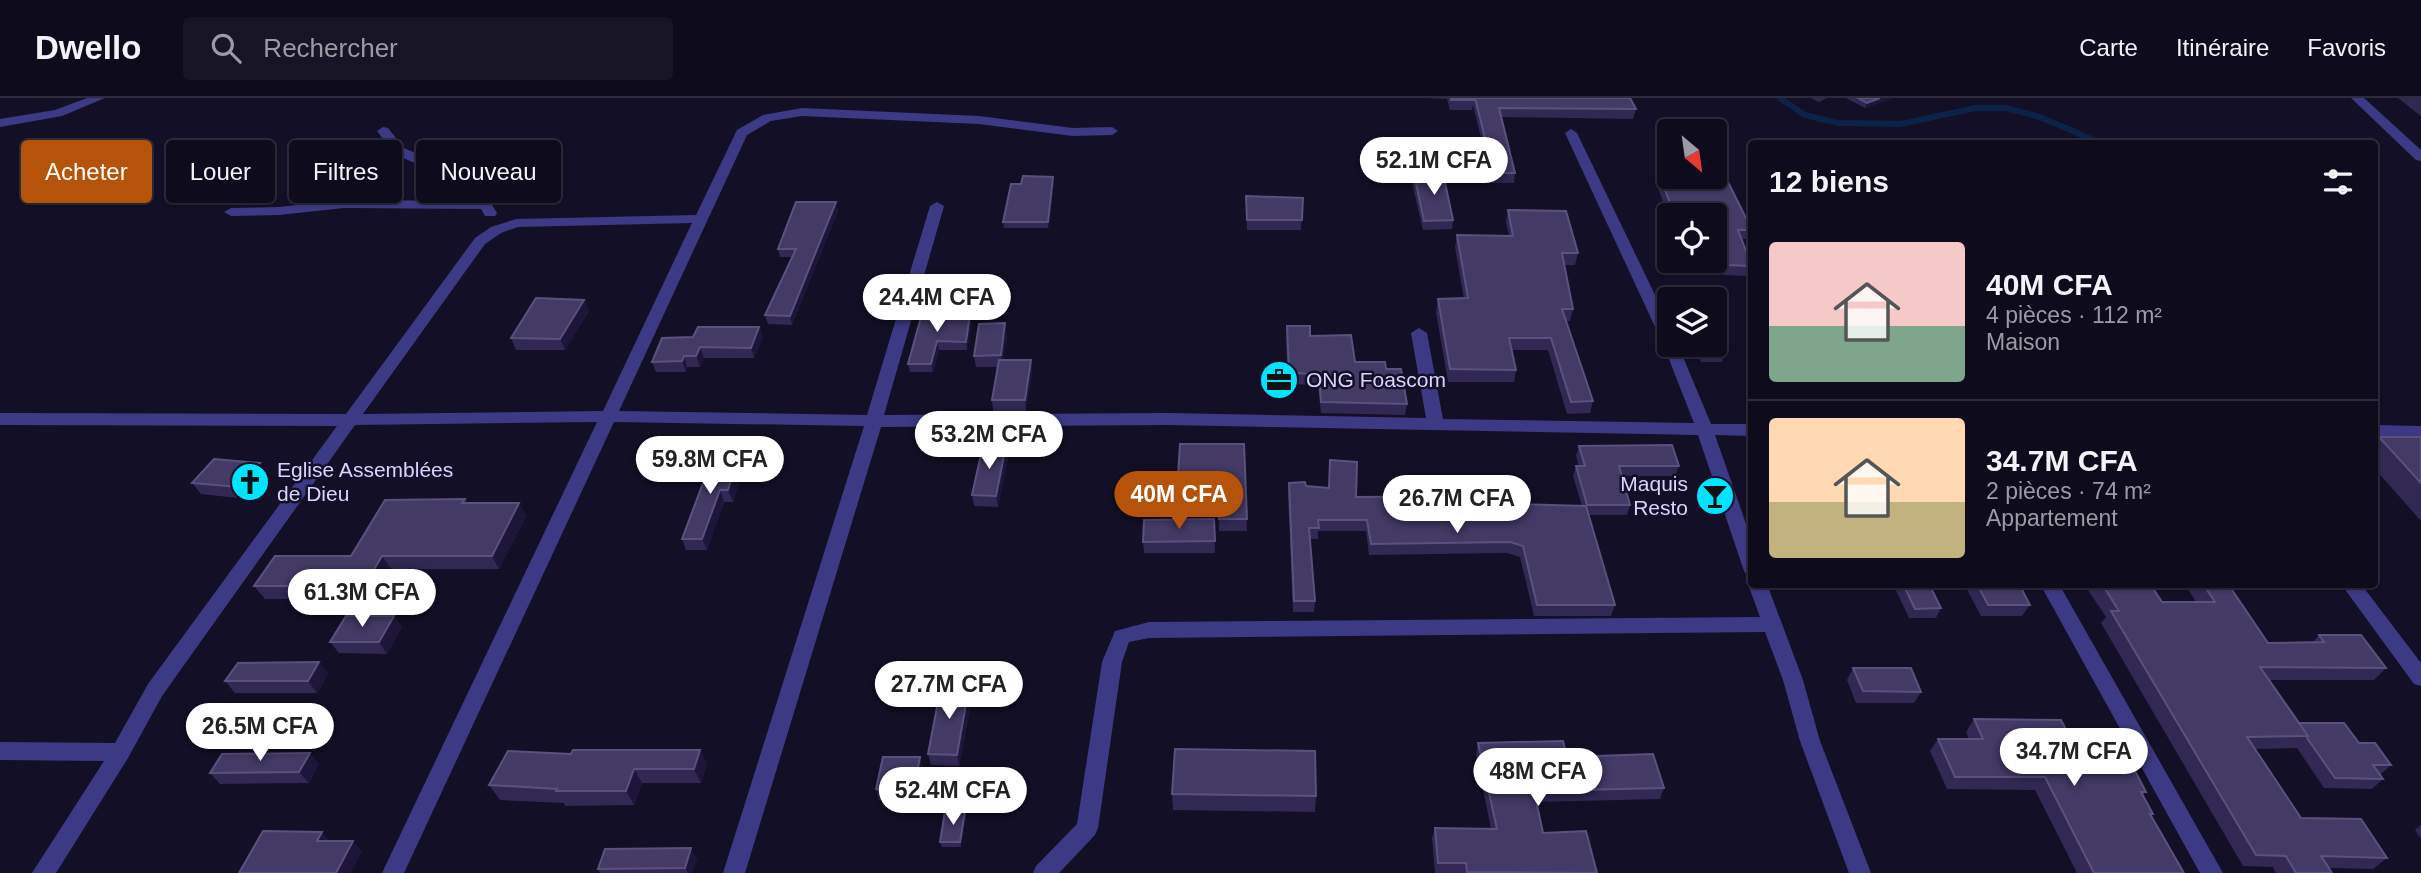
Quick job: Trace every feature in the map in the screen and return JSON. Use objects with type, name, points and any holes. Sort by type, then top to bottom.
[{"type":"street","points":[[0,123],[58,113],[99,98]]},
{"type":"street","points":[[782,113],[787,98]]},
{"type":"street","points":[[2357,98],[2421,157]]},
{"type":"street","points":[[393,873],[742,133],[767,118],[782,113],[888,114],[979,120],[1033,130],[1112,131]]},
{"type":"street","points":[[383,131],[398,151],[466,180],[487,205],[496,230]]},
{"type":"street","points":[[1571,132],[1657,316]]},
{"type":"street","points":[[231,212],[279,211],[344,204],[487,205]]},
{"type":"street","points":[[734,873],[874,421],[937,206]]},
{"type":"street","points":[[43,873],[121,752],[155,690],[480,241],[496,230],[516,223],[701,219]]},
{"type":"street","points":[[1419,333],[1436,425]]},
{"type":"street","points":[[1675,357],[1705,430],[1748,556]]},
{"type":"street","points":[[0,419],[349,420],[607,416],[874,421],[1168,419],[1748,430]]},
{"type":"street","points":[[2378,431],[2421,432]]},
{"type":"street","points":[[1758,588],[1793,680],[1810,741],[1860,873]]},
{"type":"street","points":[[2051,588],[2212,873]]},
{"type":"street","points":[[2353,588],[2421,678]]},
{"type":"street","points":[[1044,873],[1087,828],[1112,662],[1122,636],[1149,630],[1771,624]]},
{"type":"street","points":[[0,751],[121,752]]},
{"type":"building","points":[[1473,98],[1474,100],[1451,100]]},
{"type":"building","points":[[1475,98],[1630,98],[1636,109],[1499,108],[1515,173],[1483,173],[1474,138],[1485,138]]},
{"type":"building","points":[[1858,98],[1880,98],[1867,103]]},
{"type":"building","points":[[1443,173],[1453,220],[1424,221],[1414,174]]},
{"type":"building","points":[[1023,176],[1053,177],[1048,222],[1003,222],[1011,184],[1021,184]]},
{"type":"building","points":[[1727,180],[1748,222],[1748,230],[1738,230],[1748,256],[1748,266],[1727,265],[1727,203],[1670,203],[1665,189],[1727,189]]},
{"type":"building","points":[[1246,196],[1303,198],[1302,220],[1247,220]]},
{"type":"building","points":[[796,202],[836,202],[790,316],[765,315],[796,249],[778,249]]},
{"type":"building","points":[[1508,210],[1566,211],[1578,253],[1562,253],[1573,309],[1562,309],[1593,401],[1571,402],[1551,338],[1509,338],[1516,370],[1450,369],[1438,299],[1468,298],[1457,235],[1513,236]]},
{"type":"building","points":[[536,298],[584,300],[560,339],[511,338]]},
{"type":"building","points":[[923,310],[945,310],[944,315],[970,314],[966,342],[937,341],[931,364],[908,364]]},
{"type":"building","points":[[1005,323],[1001,355],[974,356],[979,324]]},
{"type":"building","points":[[1287,326],[1310,326],[1310,336],[1351,335],[1355,362],[1385,362],[1386,369],[1401,369],[1407,404],[1321,402],[1319,374],[1289,373]]},
{"type":"building","points":[[698,327],[759,327],[751,348],[700,347],[696,356],[684,356],[682,361],[652,362],[662,338],[693,337]]},
{"type":"building","points":[[999,360],[1031,360],[1025,400],[992,400]]},
{"type":"building","points":[[2379,437],[2421,437],[2421,483]]},
{"type":"building","points":[[1180,444],[1244,444],[1247,519],[1219,519],[1218,476],[1178,475]]},
{"type":"building","points":[[983,445],[1006,446],[996,496],[972,495]]},
{"type":"building","points":[[1672,445],[1679,466],[1619,466],[1630,505],[1587,505],[1576,466],[1585,466],[1579,446]]},
{"type":"building","points":[[738,458],[728,490],[720,490],[702,539],[682,539],[712,459]]},
{"type":"building","points":[[214,459],[260,463],[238,487],[192,483]]},
{"type":"building","points":[[1330,460],[1357,462],[1356,497],[1472,496],[1477,520],[1516,519],[1514,504],[1586,506],[1615,605],[1537,605],[1523,546],[1510,542],[1371,544],[1367,520],[1318,520],[1319,528],[1309,528],[1315,601],[1294,601],[1289,483],[1305,482],[1306,486],[1329,488]]},
{"type":"building","points":[[465,499],[462,503],[519,503],[492,556],[382,556],[364,586],[254,586],[275,556],[351,556],[385,500]]},
{"type":"building","points":[[1214,519],[1215,541],[1143,542],[1144,520]]},
{"type":"building","points":[[1905,588],[1931,588],[1941,608],[1915,609]]},
{"type":"building","points":[[1979,588],[2021,588],[2030,605],[1988,605]]},
{"type":"building","points":[[2105,588],[2153,588],[2162,602],[2215,602],[2206,588],[2231,588],[2268,643],[2324,642],[2319,635],[2361,635],[2386,668],[2260,667],[2308,736],[2247,737],[2301,818],[2361,819],[2387,858],[2321,856],[2332,873],[2296,873],[2286,856],[2256,855],[2111,611],[2119,611]]},
{"type":"building","points":[[346,616],[394,616],[379,642],[330,642]]},
{"type":"building","points":[[319,662],[308,681],[225,681],[238,663]]},
{"type":"building","points":[[1853,668],[1911,668],[1921,692],[1863,691]]},
{"type":"building","points":[[941,686],[969,687],[957,755],[928,754]]},
{"type":"building","points":[[1974,719],[2061,720],[2071,739],[2119,740],[2146,792],[2141,792],[2153,814],[2150,814],[2184,873],[2094,873],[2045,777],[1955,777],[1938,739],[1983,739]]},
{"type":"building","points":[[2299,723],[2344,723],[2359,743],[2375,743],[2391,765],[2373,765],[2383,779],[2335,778]]},
{"type":"building","points":[[1563,741],[1567,757],[1653,754],[1664,788],[1534,791],[1543,833],[1586,831],[1597,873],[1467,872],[1466,863],[1438,863],[1435,828],[1497,829],[1478,743]]},
{"type":"building","points":[[1175,749],[1315,751],[1316,796],[1172,794]]},
{"type":"building","points":[[573,750],[700,750],[694,769],[634,769],[626,791],[556,791],[557,789],[489,785],[508,751],[571,754]]},
{"type":"building","points":[[310,753],[299,772],[210,773],[222,754]]},
{"type":"building","points":[[883,757],[920,757],[914,789],[876,789]]},
{"type":"building","points":[[945,811],[965,811],[960,842],[940,842]]},
{"type":"building","points":[[263,831],[322,832],[317,841],[353,841],[336,873],[239,873]]},
{"type":"building","points":[[691,848],[685,868],[598,869],[605,849]]},
{"type":"waterway","points":[[1780,98],[1805,115],[1838,123],[1901,124],[1975,108],[2006,108],[2040,117],[2094,140]]},
{"type":"place","name":"ONG Foascom","points":[[1279,380]]},
{"type":"place","name":"Eglise Assemblées de Dieu","points":[[250,482]]},
{"type":"place","name":"Maquis Resto","points":[[1715,496]]}]
